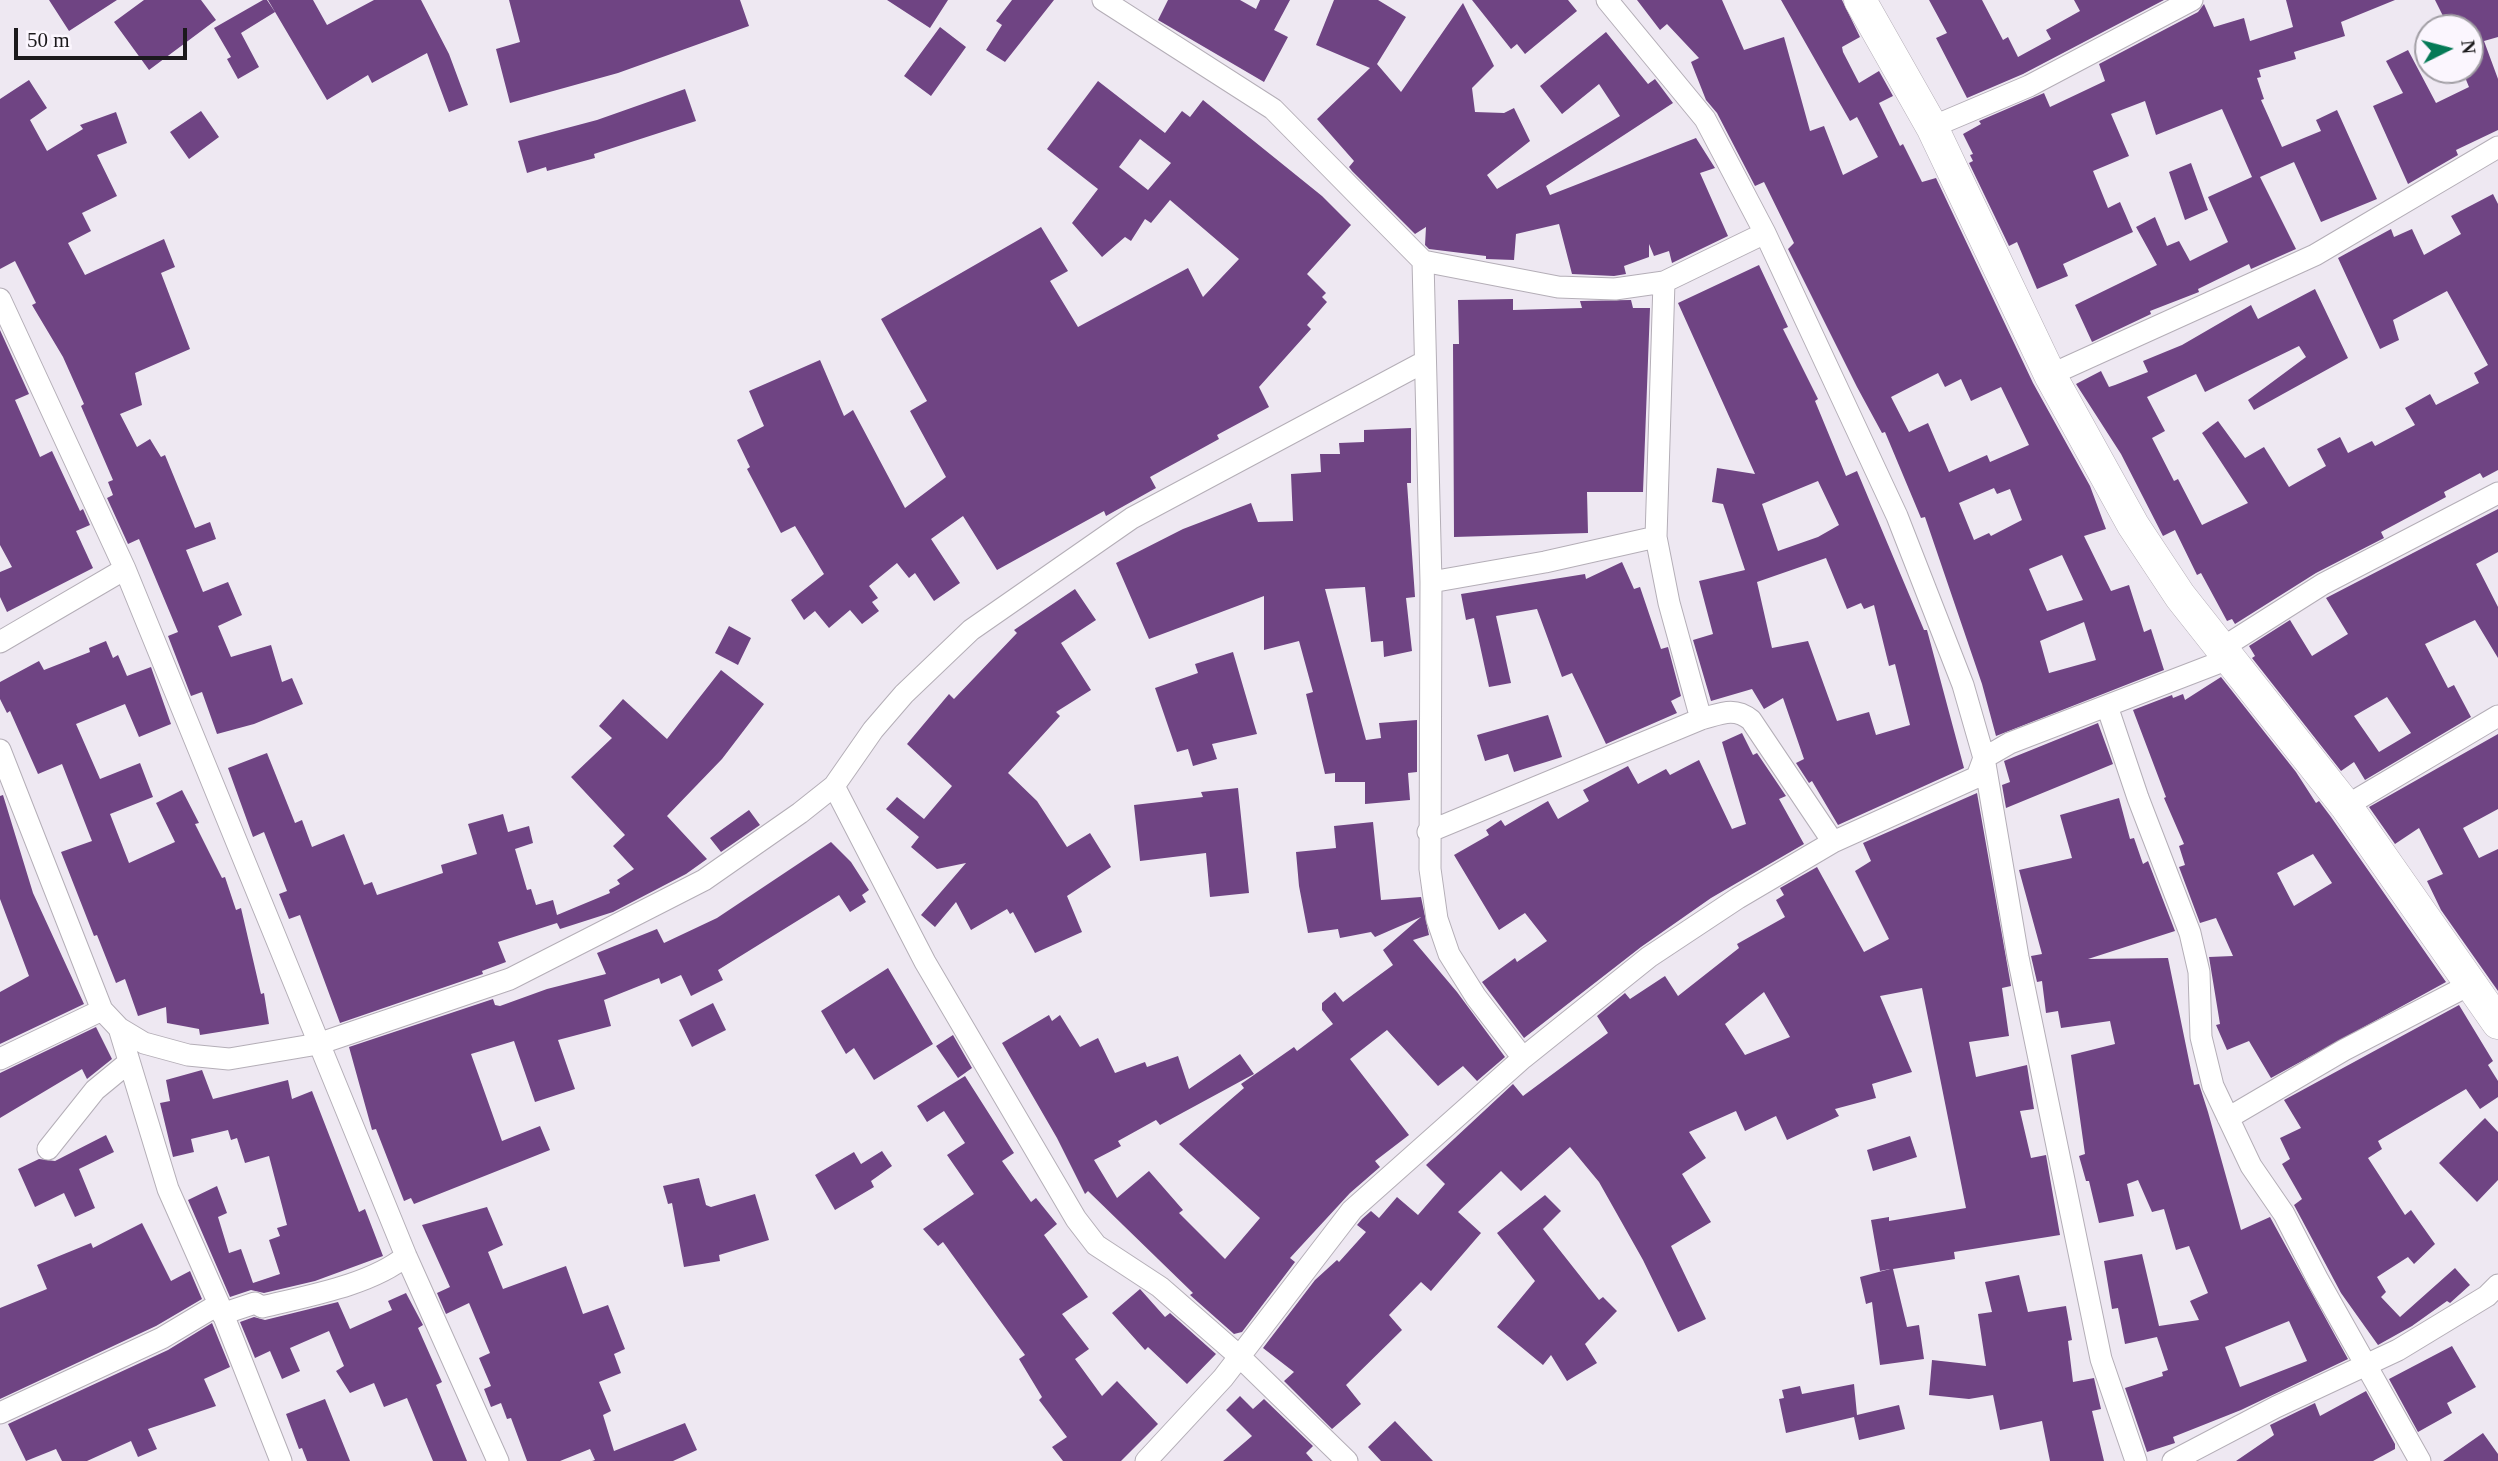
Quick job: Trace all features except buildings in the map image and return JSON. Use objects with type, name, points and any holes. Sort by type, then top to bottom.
[{"type":"street","points":[[1103,0],[1273,109],[1423,261],[1558,287],[1615,289],[1664,282],[1765,233]]},
{"type":"street","points":[[1607,0],[1704,119],[1765,233],[1897,516],[1958,672],[1984,758],[2018,957],[2101,1359],[2136,1461]]},
{"type":"street","points":[[1860,0],[1932,127],[2050,375],[2133,525],[2180,596],[2346,806],[2497,1018]]},
{"type":"street","points":[[1932,127],[2029,86],[2192,0]]},
{"type":"street","points":[[2050,375],[2315,255],[2498,147]]},
{"type":"street","points":[[1423,261],[1431,582],[1428,832],[1437,919],[1449,954],[1476,997],[1523,1058]]},
{"type":"street","points":[[1664,282],[1656,537],[1669,603],[1700,719]]},
{"type":"street","points":[[0,299],[125,569],[406,1256],[498,1461]]},
{"type":"street","points":[[0,750],[102,1010],[119,1028],[144,1043],[188,1055],[215,1058],[276,1053],[318,1044],[510,979],[704,880],[834,786],[873,730],[904,694],[971,630],[1132,518],[1424,362]]},
{"type":"street","points":[[1146,1461],[1223,1378],[1352,1210],[1523,1058],[1649,957],[1738,898],[1833,842],[1977,777],[1984,758],[2010,743],[2107,706],[2226,653],[2323,584],[2498,493]]},
{"type":"street","points":[[1431,582],[1595,552],[1656,537]]},
{"type":"street","points":[[0,642],[125,569]]},
{"type":"street","points":[[2107,706],[2138,798],[2190,933],[2199,972],[2201,1037],[2213,1086],[2251,1166],[2284,1214],[2420,1461]]},
{"type":"street","points":[[1428,832],[1700,719],[1740,711],[1751,720],[1833,842]]},
{"type":"street","points":[[2346,806],[2498,716]]},
{"type":"street","points":[[834,786],[925,962],[1076,1219],[1096,1245],[1160,1287],[1239,1356],[1347,1461]]},
{"type":"street","points":[[2228,1118],[2344,1050],[2471,984]]},
{"type":"street","points":[[0,1059],[102,1010]]},
{"type":"street","points":[[119,1028],[168,1189],[221,1309],[281,1461]]},
{"type":"street","points":[[48,1149],[95,1090],[129,1062]]},
{"type":"street","points":[[0,1413],[221,1309],[255,1303],[262,1307],[285,1301],[388,1271],[406,1256]]},
{"type":"street","points":[[2173,1461],[2276,1407],[2367,1366],[2487,1296],[2498,1285]]}]
